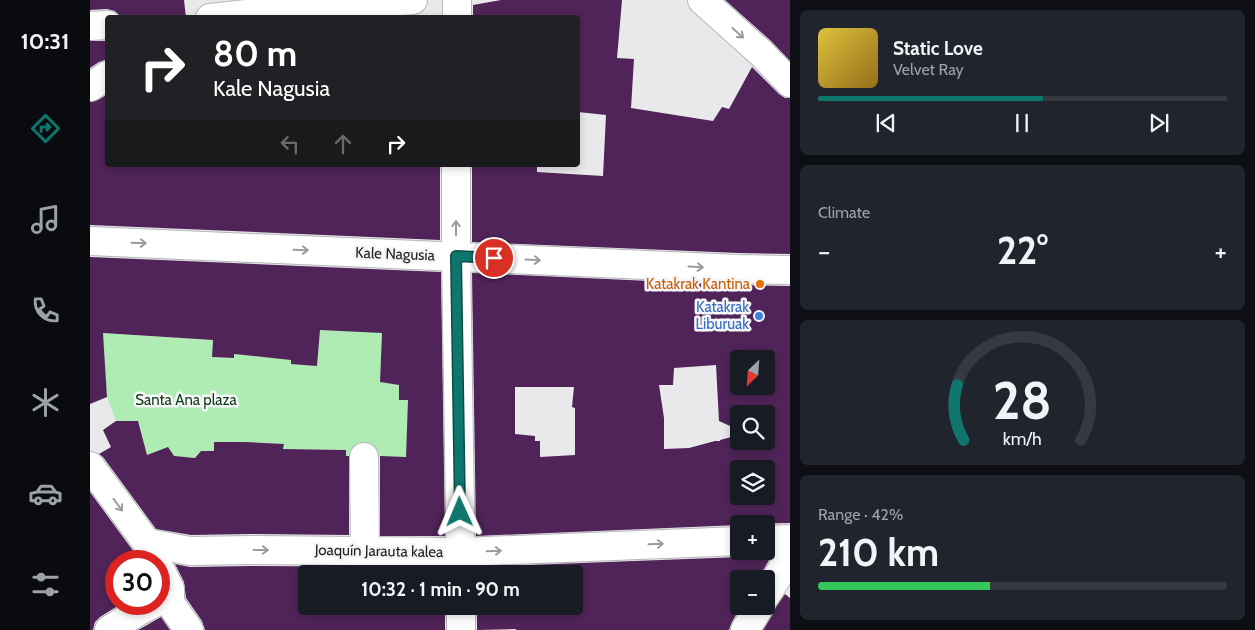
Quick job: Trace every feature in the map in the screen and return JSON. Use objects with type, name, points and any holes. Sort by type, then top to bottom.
[{"type":"street","points":[[230,15],[305,4],[413,0]]},
{"type":"street","points":[[456,15],[457,0]]},
{"type":"street","points":[[702,0],[761,53],[790,83]]},
{"type":"street","points":[[90,26],[105,25]]},
{"type":"street","points":[[90,87],[105,77]]},
{"type":"street","points":[[456,167],[461,563]]},
{"type":"street","name":"Kale Nagusia","points":[[90,241],[729,269],[790,270]]},
{"type":"street","points":[[364,457],[365,551]]},
{"type":"street","points":[[90,466],[149,550]]},
{"type":"street","points":[[775,540],[790,539]]},
{"type":"street","name":"Joaquín Jarauta kalea","points":[[170,554],[190,551],[365,551],[461,563],[730,542]]},
{"type":"street","points":[[775,581],[788,560],[790,552]]},
{"type":"street","points":[[170,612],[189,630]]},
{"type":"street","points":[[110,630],[133,615]]},
{"type":"street","points":[[461,615],[461,630]]},
{"type":"street","points":[[745,630],[754,615]]},
{"type":"green space","name":"Santa Ana plaza","points":[[320,330],[382,332],[380,382],[399,385],[409,400],[406,457],[346,457],[345,450],[283,449],[284,444],[215,442],[214,451],[201,451],[195,458],[187,457],[179,464],[168,448],[147,455],[138,421],[116,421],[107,397],[103,333],[213,340],[212,357],[234,358],[234,354],[276,358],[278,340],[317,366]]},
{"type":"building","points":[[90,0],[184,0],[186,15],[118,15],[115,11],[107,9],[90,10]]},
{"type":"building","points":[[501,0],[622,0],[617,58],[634,59],[631,108],[713,121],[722,107],[729,109],[752,67],[779,94],[785,98],[790,98],[790,254],[472,242],[472,167],[537,167],[537,172],[603,176],[606,115],[580,112],[580,15],[473,15],[473,5]]},
{"type":"building","points":[[725,0],[790,0],[790,61],[771,41]]},
{"type":"building","points":[[90,41],[105,41],[105,60],[90,68]]},
{"type":"building","points":[[105,96],[105,167],[440,167],[440,240],[90,225],[90,102]]},
{"type":"building","points":[[90,257],[441,272],[445,536],[380,536],[380,456],[406,457],[408,400],[399,400],[399,385],[380,382],[382,333],[320,330],[317,366],[291,364],[291,360],[234,354],[234,358],[212,357],[213,340],[103,333],[107,397],[90,404]]},
{"type":"building","points":[[472,273],[790,286],[790,523],[775,523],[775,515],[730,515],[730,525],[476,536]],"holes":[[[716,365],[719,421],[730,426],[730,405],[775,405],[775,450],[730,450],[730,437],[689,448],[664,449],[664,418],[659,385],[673,385],[674,368]],[[515,387],[574,387],[572,407],[575,408],[575,455],[540,457],[540,441],[535,441],[535,436],[515,434]]]},
{"type":"building","points":[[116,421],[138,421],[147,455],[168,447],[174,456],[195,458],[201,451],[214,451],[214,442],[284,444],[283,449],[346,450],[346,456],[349,456],[349,535],[191,535],[156,529],[99,454],[111,447],[103,430]]},
{"type":"building","points":[[90,492],[133,550],[105,550],[105,614],[95,622],[93,630],[90,630]]},
{"type":"building","points":[[730,557],[730,560],[769,560],[763,570],[730,570],[730,615],[736,615],[729,630],[477,630],[477,615],[583,615],[583,565],[530,565]]},
{"type":"building","points":[[175,564],[190,567],[298,566],[298,615],[445,615],[445,630],[205,630],[202,621],[186,598],[184,582]]},
{"type":"building","points":[[785,594],[790,598],[790,630],[763,630],[772,615],[775,615],[776,607]]},
{"type":"building","points":[[161,617],[170,630],[138,630],[147,625]]},
{"type":"place","name":"Katakrak Kantina","points":[[760,284]]},
{"type":"place","name":"Katakrak Liburuak","points":[[759,316]]},
{"type":"route","points":[[460,512],[456,256],[494,258]]}]
